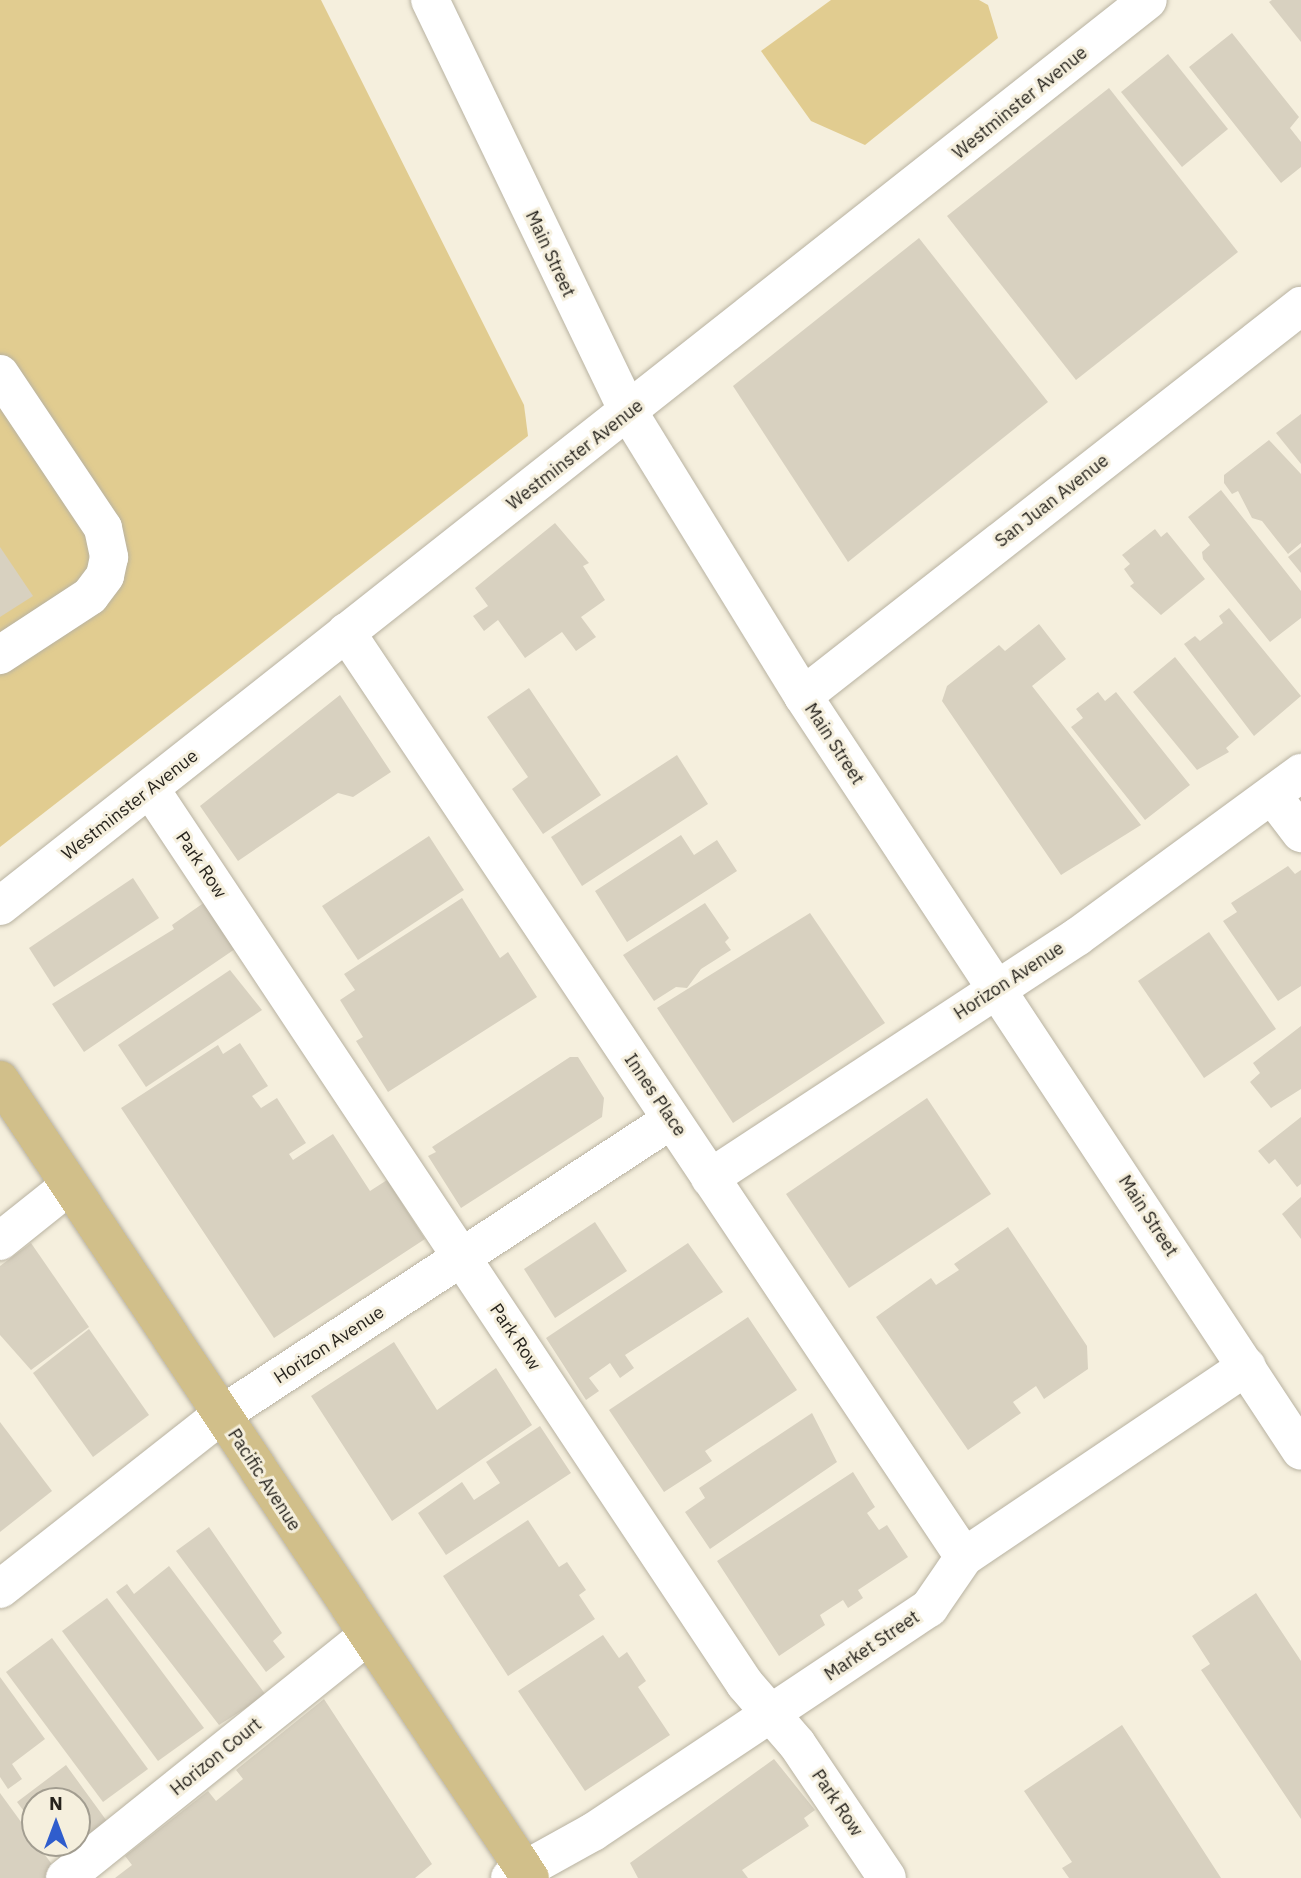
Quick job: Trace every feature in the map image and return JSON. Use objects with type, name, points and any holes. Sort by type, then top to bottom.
[{"type":"main road","name":"Pacific Avenue","points":[[0,1080],[367,1636],[521,1875]]},
{"type":"street","name":"Main Street","points":[[430,0],[629,413],[803,696],[994,990],[1247,1366],[1301,1451]]},
{"type":"street","name":"Westminster Avenue","points":[[0,906],[151,790],[346,632],[629,413],[1148,0]]},
{"type":"street","name":"San Juan Avenue","points":[[803,696],[1301,306]]},
{"type":"street","points":[[0,374],[103,528],[109,557],[105,576],[90,596],[0,655]]},
{"type":"street","name":"Innes Place","points":[[346,632],[964,1557]]},
{"type":"street","points":[[1287,784],[1301,833]]},
{"type":"street","name":"Horizon Avenue","points":[[710,1178],[994,990],[1287,784]]},
{"type":"street","name":"Park Row","points":[[151,790],[769,1714],[797,1744],[887,1878]]},
{"type":"street","name":"Horizon Avenue","points":[[0,1589],[221,1415],[671,1120]]},
{"type":"street","points":[[0,1241],[69,1186]]},
{"type":"street","name":"Market Street","points":[[521,1875],[593,1832],[929,1608],[964,1557],[1247,1366]]},
{"type":"street","name":"Horizon Court","points":[[65,1878],[367,1636]]},
{"type":"shaded area","points":[[0,0],[321,0],[524,405],[528,436],[0,847]]},
{"type":"shaded area","points":[[831,0],[979,0],[988,5],[998,38],[865,145],[811,121],[761,51]]},
{"type":"building","points":[[1301,0],[1301,42],[1269,2]]},
{"type":"building","points":[[1232,33],[1299,117],[1290,128],[1301,142],[1301,167],[1281,183],[1189,67]]},
{"type":"building","points":[[1168,54],[1228,129],[1182,167],[1121,92]]},
{"type":"building","points":[[1109,88],[1238,252],[1076,380],[947,216]]},
{"type":"building","points":[[919,238],[1048,402],[848,562],[733,386]]},
{"type":"building","points":[[1301,414],[1301,464],[1276,433]]},
{"type":"building","points":[[1269,440],[1301,474],[1301,543],[1288,554],[1262,521],[1252,518],[1238,491],[1232,494],[1224,483],[1224,475]]},
{"type":"building","points":[[1221,490],[1301,591],[1301,618],[1270,642],[1203,559],[1202,552],[1210,545],[1188,517]]},
{"type":"building","points":[[555,523],[589,563],[583,566],[605,600],[581,617],[596,637],[576,651],[562,632],[525,658],[498,620],[484,631],[473,616],[488,606],[475,588]]},
{"type":"building","points":[[1155,529],[1161,537],[1167,532],[1205,579],[1161,615],[1130,586],[1134,583],[1124,569],[1130,564],[1122,555]]},
{"type":"building","points":[[0,547],[33,596],[0,617]]},
{"type":"building","points":[[1301,547],[1301,573],[1288,557]]},
{"type":"building","points":[[1229,608],[1301,696],[1254,736],[1184,644],[1195,636],[1200,641],[1223,623],[1219,616]]},
{"type":"building","points":[[1039,624],[1066,659],[1032,686],[1141,825],[1061,875],[942,701],[947,686],[999,645],[1005,651]]},
{"type":"building","points":[[1175,657],[1239,737],[1226,748],[1229,752],[1197,770],[1133,692]]},
{"type":"building","points":[[529,688],[601,795],[543,834],[512,789],[528,777],[487,717]]},
{"type":"building","points":[[1098,692],[1105,701],[1116,692],[1190,785],[1145,820],[1071,727],[1083,718],[1076,709]]},
{"type":"building","points":[[340,695],[391,772],[353,797],[338,793],[238,861],[200,806]]},
{"type":"building","points":[[677,755],[708,804],[582,886],[551,837]]},
{"type":"building","points":[[681,835],[694,855],[717,840],[737,871],[627,942],[595,891]]},
{"type":"building","points":[[429,836],[464,890],[358,960],[322,906]]},
{"type":"building","points":[[1288,866],[1295,874],[1301,870],[1301,986],[1278,1001],[1223,921],[1237,912],[1231,903]]},
{"type":"building","points":[[133,878],[159,918],[54,987],[29,948]]},
{"type":"building","points":[[462,898],[500,958],[508,952],[537,997],[388,1092],[356,1041],[363,1037],[340,1000],[355,990],[344,974]]},
{"type":"building","points":[[205,902],[235,949],[84,1052],[52,1004],[174,929],[172,925]]},
{"type":"building","points":[[705,903],[729,938],[725,942],[731,950],[701,969],[687,988],[676,987],[654,1001],[623,955]]},
{"type":"building","points":[[810,913],[885,1023],[733,1123],[657,1008]]},
{"type":"building","points":[[1209,932],[1276,1029],[1204,1078],[1138,981]]},
{"type":"building","points":[[230,970],[262,1010],[146,1087],[118,1045]]},
{"type":"building","points":[[1301,1026],[1301,1089],[1271,1108],[1250,1082],[1260,1073],[1253,1063]]},
{"type":"building","points":[[240,1043],[268,1086],[252,1096],[261,1108],[277,1098],[306,1143],[289,1154],[293,1160],[333,1134],[370,1191],[387,1180],[425,1239],[274,1338],[121,1108],[218,1045],[223,1054]]},
{"type":"building","points":[[570,1057],[578,1057],[604,1098],[602,1117],[461,1208],[428,1156],[436,1152],[432,1147]]},
{"type":"building","points":[[927,1098],[991,1194],[849,1288],[786,1194]]},
{"type":"building","points":[[1301,1117],[1301,1184],[1297,1187],[1275,1159],[1269,1164],[1258,1151]]},
{"type":"building","points":[[1301,1197],[1301,1239],[1282,1214]]},
{"type":"building","points":[[595,1222],[627,1271],[555,1318],[524,1269]]},
{"type":"building","points":[[1008,1227],[1087,1346],[1088,1369],[1044,1399],[1036,1386],[1013,1402],[1021,1413],[968,1450],[876,1317],[931,1278],[936,1285],[959,1270],[954,1264]]},
{"type":"building","points":[[31,1243],[89,1327],[31,1370],[0,1335],[0,1266]]},
{"type":"building","points":[[688,1243],[723,1292],[625,1355],[634,1368],[620,1378],[610,1363],[589,1378],[599,1391],[586,1400],[546,1338]]},
{"type":"building","points":[[748,1317],[797,1390],[705,1451],[712,1461],[664,1492],[609,1410]]},
{"type":"building","points":[[89,1329],[149,1415],[93,1457],[33,1373]]},
{"type":"building","points":[[394,1342],[437,1410],[496,1368],[532,1425],[392,1521],[311,1396]]},
{"type":"building","points":[[812,1413],[837,1462],[710,1549],[685,1512],[705,1498],[699,1488]]},
{"type":"building","points":[[0,1422],[52,1491],[0,1532]]},
{"type":"building","points":[[540,1426],[571,1473],[446,1555],[418,1513],[462,1482],[474,1500],[500,1483],[486,1462]]},
{"type":"building","points":[[853,1472],[875,1507],[867,1513],[879,1530],[887,1525],[908,1557],[858,1590],[863,1598],[848,1608],[843,1600],[820,1615],[825,1625],[779,1656],[717,1561]]},
{"type":"building","points":[[528,1520],[559,1567],[567,1562],[586,1590],[579,1595],[595,1619],[508,1676],[443,1576]]},
{"type":"building","points":[[209,1527],[282,1633],[273,1641],[285,1657],[266,1672],[176,1551]]},
{"type":"building","points":[[169,1566],[266,1695],[219,1725],[116,1592],[127,1584],[134,1594]]},
{"type":"building","points":[[1256,1593],[1301,1661],[1301,1819],[1201,1670],[1210,1664],[1192,1636]]},
{"type":"building","points":[[107,1598],[204,1728],[158,1761],[62,1631]]},
{"type":"building","points":[[603,1635],[619,1658],[627,1652],[646,1681],[638,1687],[670,1735],[585,1791],[518,1691]]},
{"type":"building","points":[[52,1638],[148,1769],[103,1802],[6,1672]]},
{"type":"building","points":[[0,1677],[45,1739],[12,1764],[22,1779],[8,1789],[0,1777]]},
{"type":"building","points":[[324,1699],[432,1864],[415,1878],[115,1878],[132,1865],[125,1856],[208,1791],[216,1801],[243,1779],[236,1770]]},
{"type":"building","points":[[1122,1725],[1221,1878],[1069,1878],[1062,1868],[1072,1862],[1024,1791]]},
{"type":"building","points":[[774,1759],[815,1810],[804,1818],[809,1826],[742,1870],[748,1878],[638,1878],[630,1863]]},
{"type":"building","points":[[66,1765],[82,1787],[37,1787]]},
{"type":"building","points":[[0,1793],[21,1822],[21,1857],[47,1857],[56,1870],[46,1878],[0,1878]]},
{"type":"building","points":[[91,1799],[109,1824],[91,1838]]}]
